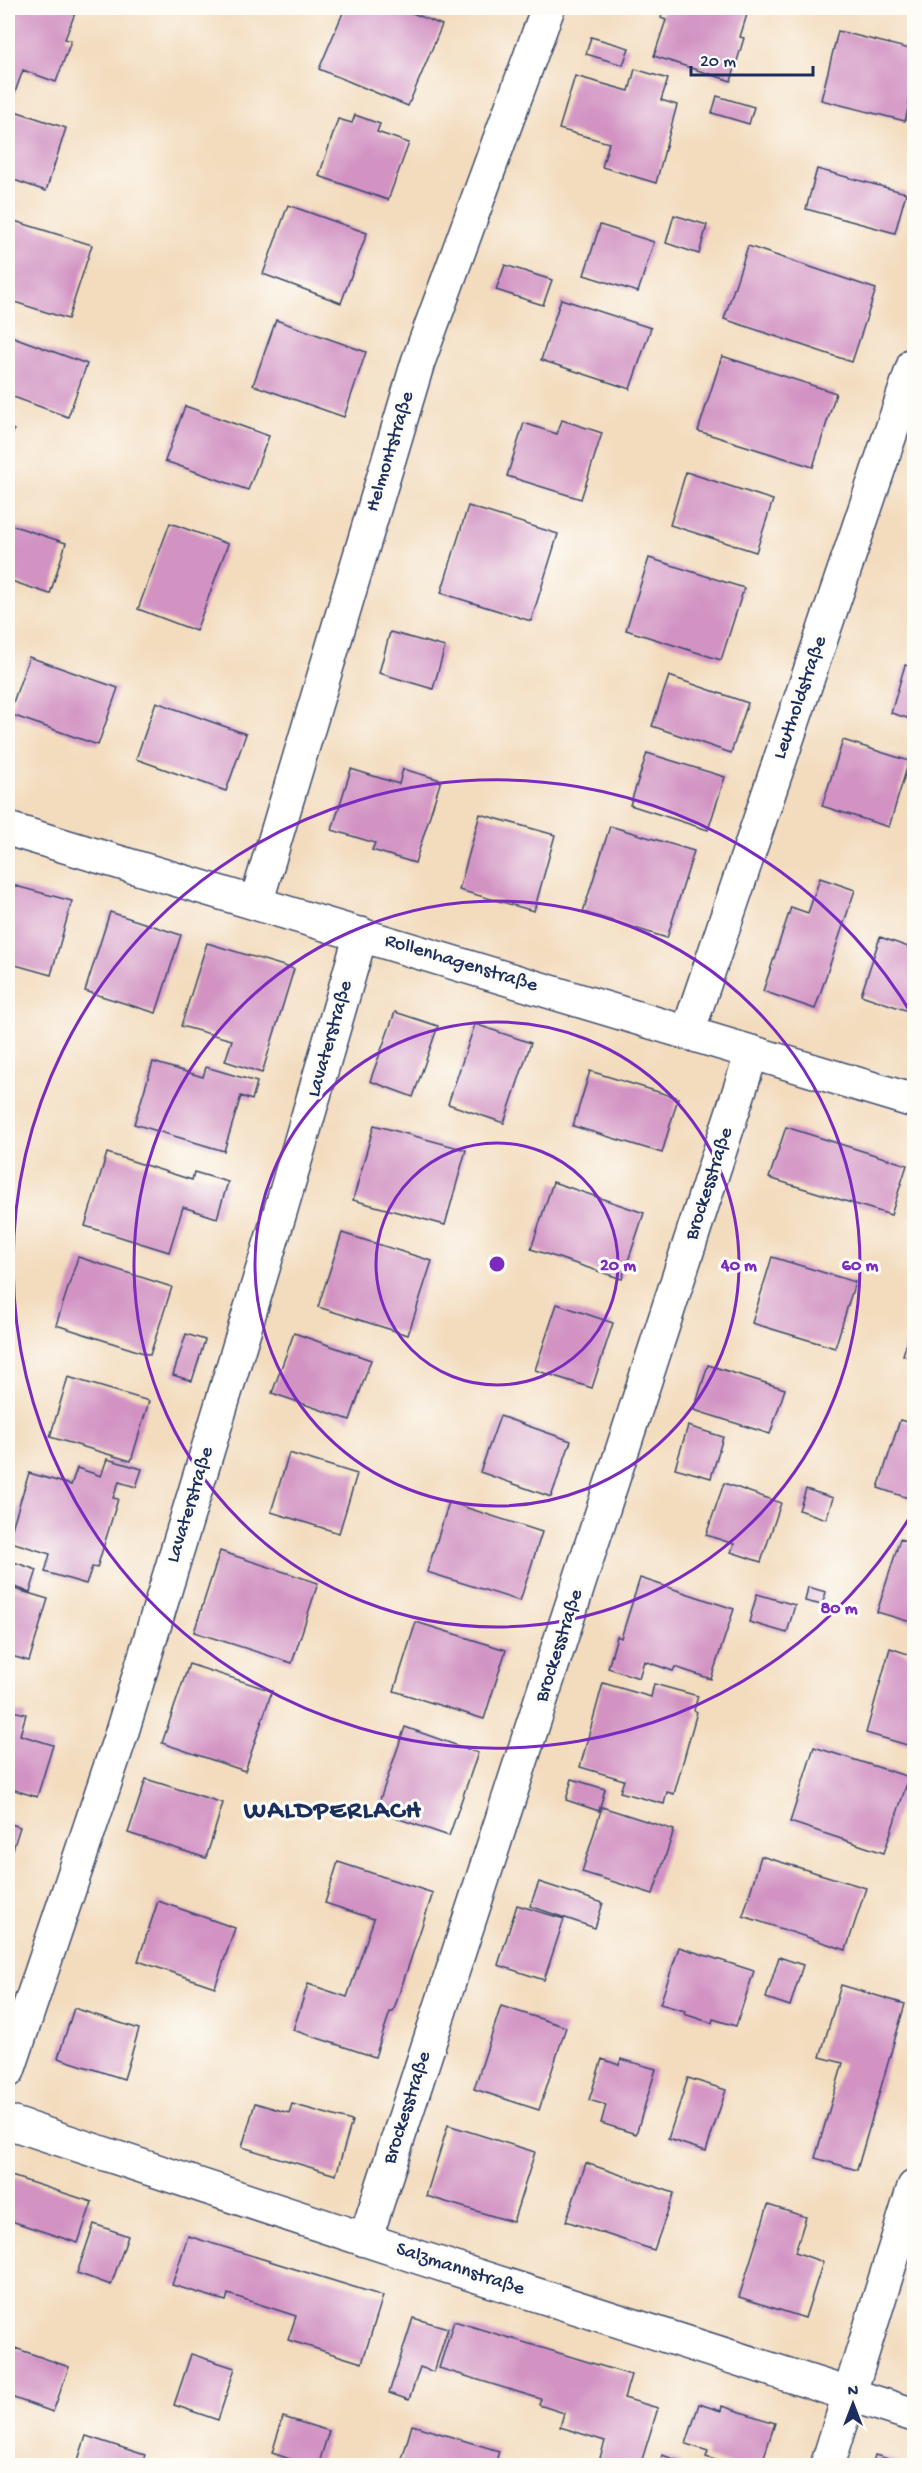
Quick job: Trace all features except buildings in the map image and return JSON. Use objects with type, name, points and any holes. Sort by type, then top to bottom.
[{"type":"street","name":"Helmontstraße","points":[[256,903],[418,362],[548,8]]},
{"type":"street","name":"Leutholdstraße","points":[[688,1032],[915,364]]},
{"type":"street","name":"Rollenhagenstraße","points":[[8,829],[915,1101]]},
{"type":"street","name":"Lavaterstraße","points":[[8,2071],[124,1724],[362,934]]},
{"type":"street","name":"Brockesstraße","points":[[365,2240],[752,1052]]},
{"type":"street","name":"Salzmannstraße","points":[[8,2122],[365,2240],[849,2396],[915,2415]]},
{"type":"street","points":[[827,2466],[915,2187]]},
{"type":"district","name":"WALDPERLACH","points":[[333,1812]]}]
